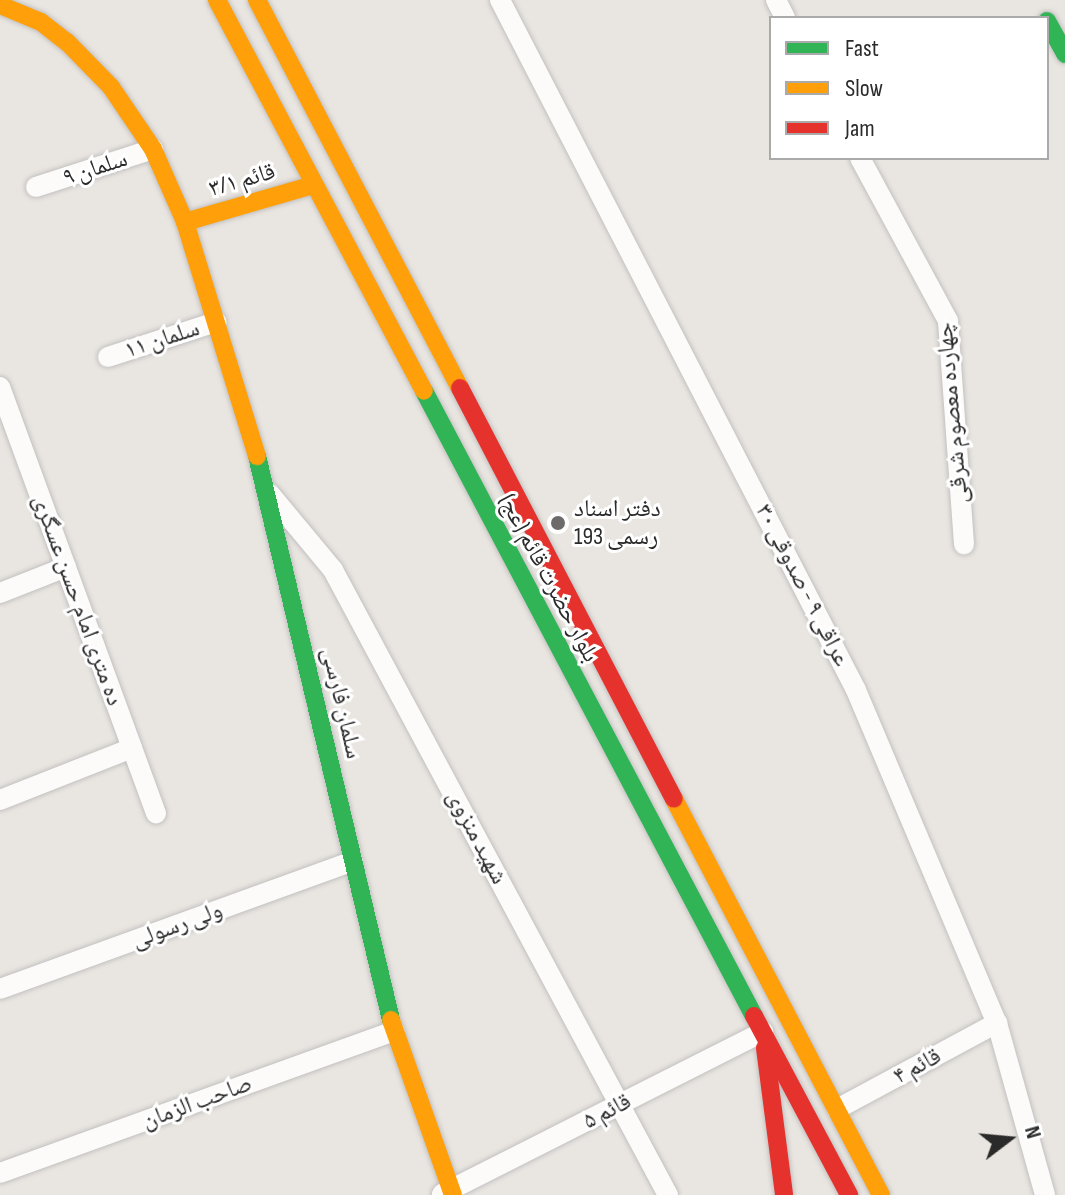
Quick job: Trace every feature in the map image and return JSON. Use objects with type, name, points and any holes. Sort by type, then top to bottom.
[{"type":"main road","name":"بلوار حضرت قائم (عج)","points":[[257,0],[881,1195]]},
{"type":"main road","name":"سلمان فارسی","points":[[0,5],[41,22],[67,42],[111,87],[153,149],[185,222],[268,492],[394,1031],[448,1194]]},
{"type":"main road","name":"بلوار حضرت قائم (عج)","points":[[220,7],[763,1032],[784,1195]]},
{"type":"main road","points":[[1049,25],[1065,54]]},
{"type":"main road","name":"قائم ۳/۱","points":[[185,222],[313,185]]},
{"type":"main road","points":[[763,1032],[849,1195]]},
{"type":"street","points":[[220,7],[250,0]]},
{"type":"street","name":"عراقی ۹ - صدوقی ۳۰","points":[[500,0],[856,690],[997,1023],[1045,1195]]},
{"type":"street","name":"سلمان ۹","points":[[36,187],[153,149]]},
{"type":"street","name":"چهارده معصوم شرقی","points":[[861,160],[948,321],[964,544]]},
{"type":"street","name":"سلمان ۱۱","points":[[108,357],[216,322]]},
{"type":"street","name":"ده متری امام حسن عسگری","points":[[1,395],[156,813]]},
{"type":"street","name":"شهید منزوی","points":[[268,492],[333,570],[668,1195]]},
{"type":"street","points":[[0,593],[66,567]]},
{"type":"street","points":[[0,800],[132,748]]},
{"type":"street","name":"ولی رسولی","points":[[0,989],[353,861]]},
{"type":"street","name":"قائم ۴","points":[[837,1109],[997,1023]]},
{"type":"street","name":"صاحب الزمان","points":[[0,1173],[394,1031]]},
{"type":"street","name":"قائم ۵","points":[[448,1194],[763,1032]]},
{"type":"traffic: fast","points":[[1049,25],[1065,54]]},
{"type":"traffic: fast","points":[[424,391],[754,1016]]},
{"type":"traffic: fast","points":[[257,456],[391,1020]]},
{"type":"traffic: slow","points":[[217,0],[424,391]]},
{"type":"traffic: slow","points":[[257,0],[460,388]]},
{"type":"traffic: slow","points":[[0,5],[41,22],[67,42],[111,87],[153,149],[185,222],[257,456]]},
{"type":"traffic: slow","points":[[185,222],[313,185]]},
{"type":"traffic: slow","points":[[674,799],[881,1195]]},
{"type":"traffic: slow","points":[[391,1020],[453,1195]]},
{"type":"traffic: jam","points":[[460,388],[674,799]]},
{"type":"traffic: jam","points":[[754,1016],[849,1195]]},
{"type":"traffic: jam","points":[[765,1048],[784,1195]]},
{"type":"place","name":"دفتر اسناد رسمی 193","points":[[558,523]]}]
